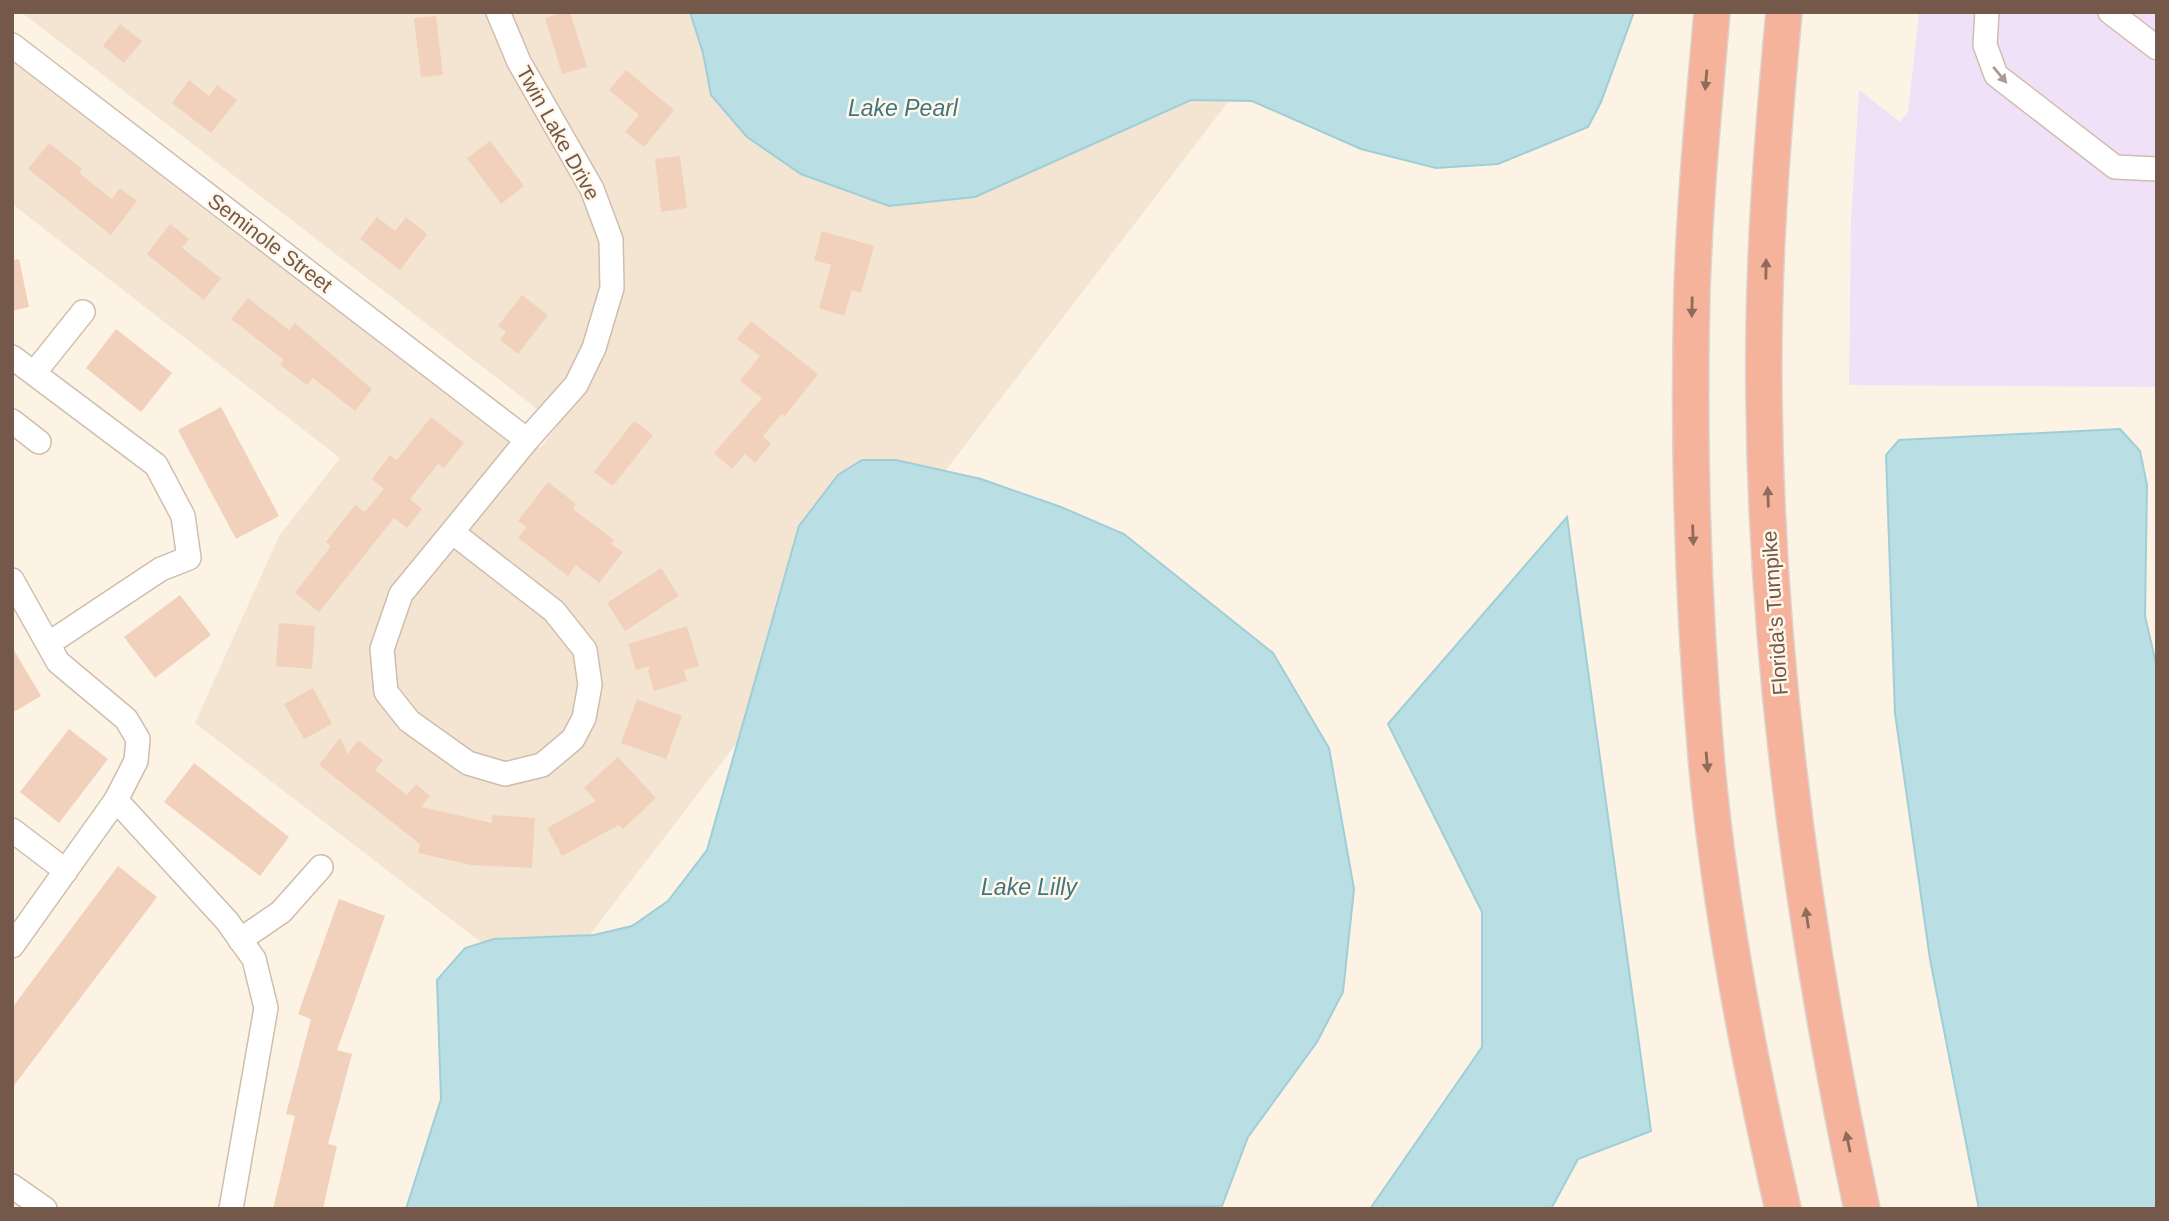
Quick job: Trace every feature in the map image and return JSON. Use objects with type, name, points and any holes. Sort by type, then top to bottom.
[{"type":"highway","points":[[1712,12],[1692,288],[1690,453],[1695,609],[1707,770],[1731,940],[1759,1103],[1783,1209]]},
{"type":"highway","name":"Florida's Turnpike","points":[[1784,12],[1768,191],[1763,398],[1772,604],[1787,773],[1811,950],[1862,1209]]},
{"type":"street","name":"Twin Lake Drive","points":[[452,532],[576,385],[594,348],[612,288],[611,240],[592,189],[519,62],[498,12]]},
{"type":"street","points":[[1987,12],[1985,45],[1996,75],[2116,167],[2156,170]]},
{"type":"street","points":[[2110,12],[2157,48]]},
{"type":"street","name":"Seminole Street","points":[[12,45],[527,440]]},
{"type":"street","points":[[35,372],[83,312]]},
{"type":"street","points":[[12,357],[156,465],[183,516],[188,535],[189,558],[161,569],[48,643]]},
{"type":"street","points":[[12,421],[39,442]]},
{"type":"street","points":[[452,532],[554,611],[585,650],[590,684],[584,718],[573,739],[542,765],[505,774],[468,763],[409,720],[386,692],[382,649],[401,594],[452,532]]},
{"type":"street","points":[[12,580],[58,662],[126,719],[138,739],[136,761],[116,800],[12,946]]},
{"type":"street","points":[[116,800],[142,825],[254,959],[266,1008],[231,1209]]},
{"type":"street","points":[[12,830],[66,871]]},
{"type":"street","points":[[240,940],[281,912],[321,867]]},
{"type":"street","points":[[12,1186],[45,1209]]},
{"type":"shaded area","points":[[21,12],[1297,12],[546,992],[195,723],[279,536],[340,458],[12,204],[12,44],[540,448],[558,425]]},
{"type":"shaded area","points":[[1919,12],[2157,12],[2157,387],[1849,385],[1851,220],[1859,90],[1900,122],[1908,112]]},
{"type":"water","name":"Lake Pearl","points":[[690,12],[1634,12],[1601,102],[1588,127],[1498,164],[1436,168],[1361,149],[1252,101],[1191,100],[975,197],[889,206],[801,174],[747,137],[711,95],[703,53]]},
{"type":"water","points":[[2120,429],[2140,451],[2147,485],[2145,616],[2157,668],[2157,1209],[1979,1209],[1930,959],[1895,713],[1886,455],[1899,440]]},
{"type":"water","name":"Lake Lilly","points":[[862,460],[896,460],[981,479],[1061,507],[1124,534],[1273,653],[1329,748],[1354,889],[1343,992],[1317,1042],[1248,1137],[1222,1206],[406,1209],[441,1099],[437,980],[465,948],[494,939],[594,935],[632,926],[668,901],[707,850],[799,526],[838,475]]},
{"type":"water","points":[[1567,517],[1651,1131],[1578,1159],[1551,1209],[1370,1209],[1482,1047],[1482,912],[1388,724]]},
{"type":"building","points":[[570,12],[587,67],[562,74],[545,18]]},
{"type":"building","points":[[436,16],[443,75],[421,77],[414,18]]},
{"type":"building","points":[[120,24],[142,41],[124,63],[103,46]]},
{"type":"building","points":[[626,70],[674,110],[644,147],[625,132],[639,115],[609,90]]},
{"type":"building","points":[[189,80],[209,96],[217,85],[237,100],[211,133],[172,103]]},
{"type":"building","points":[[490,141],[524,186],[501,204],[467,158]]},
{"type":"building","points":[[49,143],[82,169],[79,173],[112,199],[120,188],[137,201],[111,235],[28,169]]},
{"type":"building","points":[[680,156],[687,208],[661,212],[655,159]]},
{"type":"building","points":[[377,217],[395,231],[406,217],[427,234],[400,270],[360,239]]},
{"type":"building","points":[[170,224],[189,239],[182,248],[221,278],[204,300],[147,254]]},
{"type":"building","points":[[822,231],[874,246],[861,293],[852,290],[844,316],[819,308],[831,265],[814,260]]},
{"type":"building","points":[[19,259],[29,307],[12,311],[12,260]]},
{"type":"building","points":[[522,295],[548,315],[518,354],[500,340],[506,332],[498,326]]},
{"type":"building","points":[[248,298],[289,330],[295,323],[372,389],[355,411],[313,378],[307,385],[280,365],[284,360],[231,319]]},
{"type":"building","points":[[751,321],[818,374],[785,416],[782,414],[763,436],[771,444],[755,463],[745,454],[732,469],[714,453],[762,398],[740,381],[760,356],[737,339]]},
{"type":"building","points":[[116,329],[172,373],[141,412],[86,368]]},
{"type":"building","points":[[221,407],[279,516],[236,539],[178,430]]},
{"type":"building","points":[[431,417],[464,443],[444,468],[438,464],[410,499],[422,509],[407,528],[394,518],[319,612],[295,593],[331,546],[326,542],[355,505],[365,512],[384,489],[372,479],[390,455],[397,460]]},
{"type":"building","points":[[634,421],[653,435],[613,486],[594,472]]},
{"type":"building","points":[[548,482],[576,504],[573,509],[614,540],[611,544],[623,552],[599,583],[576,565],[568,576],[518,538],[527,527],[518,521]]},
{"type":"building","points":[[661,568],[679,596],[625,631],[607,603]]},
{"type":"building","points":[[180,595],[211,635],[155,678],[124,637]]},
{"type":"building","points":[[279,623],[315,626],[312,669],[276,666]]},
{"type":"building","points":[[687,626],[699,666],[684,670],[687,681],[654,691],[648,671],[650,666],[636,670],[628,644]]},
{"type":"building","points":[[12,647],[41,696],[12,713]]},
{"type":"building","points":[[313,688],[332,724],[304,739],[284,704]]},
{"type":"building","points":[[637,699],[682,716],[666,759],[621,743]]},
{"type":"building","points":[[69,729],[108,759],[59,823],[20,792]]},
{"type":"building","points":[[340,738],[348,754],[358,740],[383,760],[375,770],[407,795],[416,784],[430,796],[421,807],[492,823],[492,815],[535,818],[532,868],[471,865],[418,853],[420,844],[319,765]]},
{"type":"building","points":[[618,757],[656,798],[623,829],[619,825],[562,856],[547,828],[596,801],[584,788]]},
{"type":"building","points":[[194,763],[289,837],[260,876],[164,802]]},
{"type":"building","points":[[118,866],[157,897],[12,1088],[12,1008]]},
{"type":"building","points":[[339,899],[385,916],[337,1050],[352,1054],[328,1144],[337,1146],[323,1209],[273,1209],[295,1116],[286,1114],[311,1019],[298,1014]]}]
